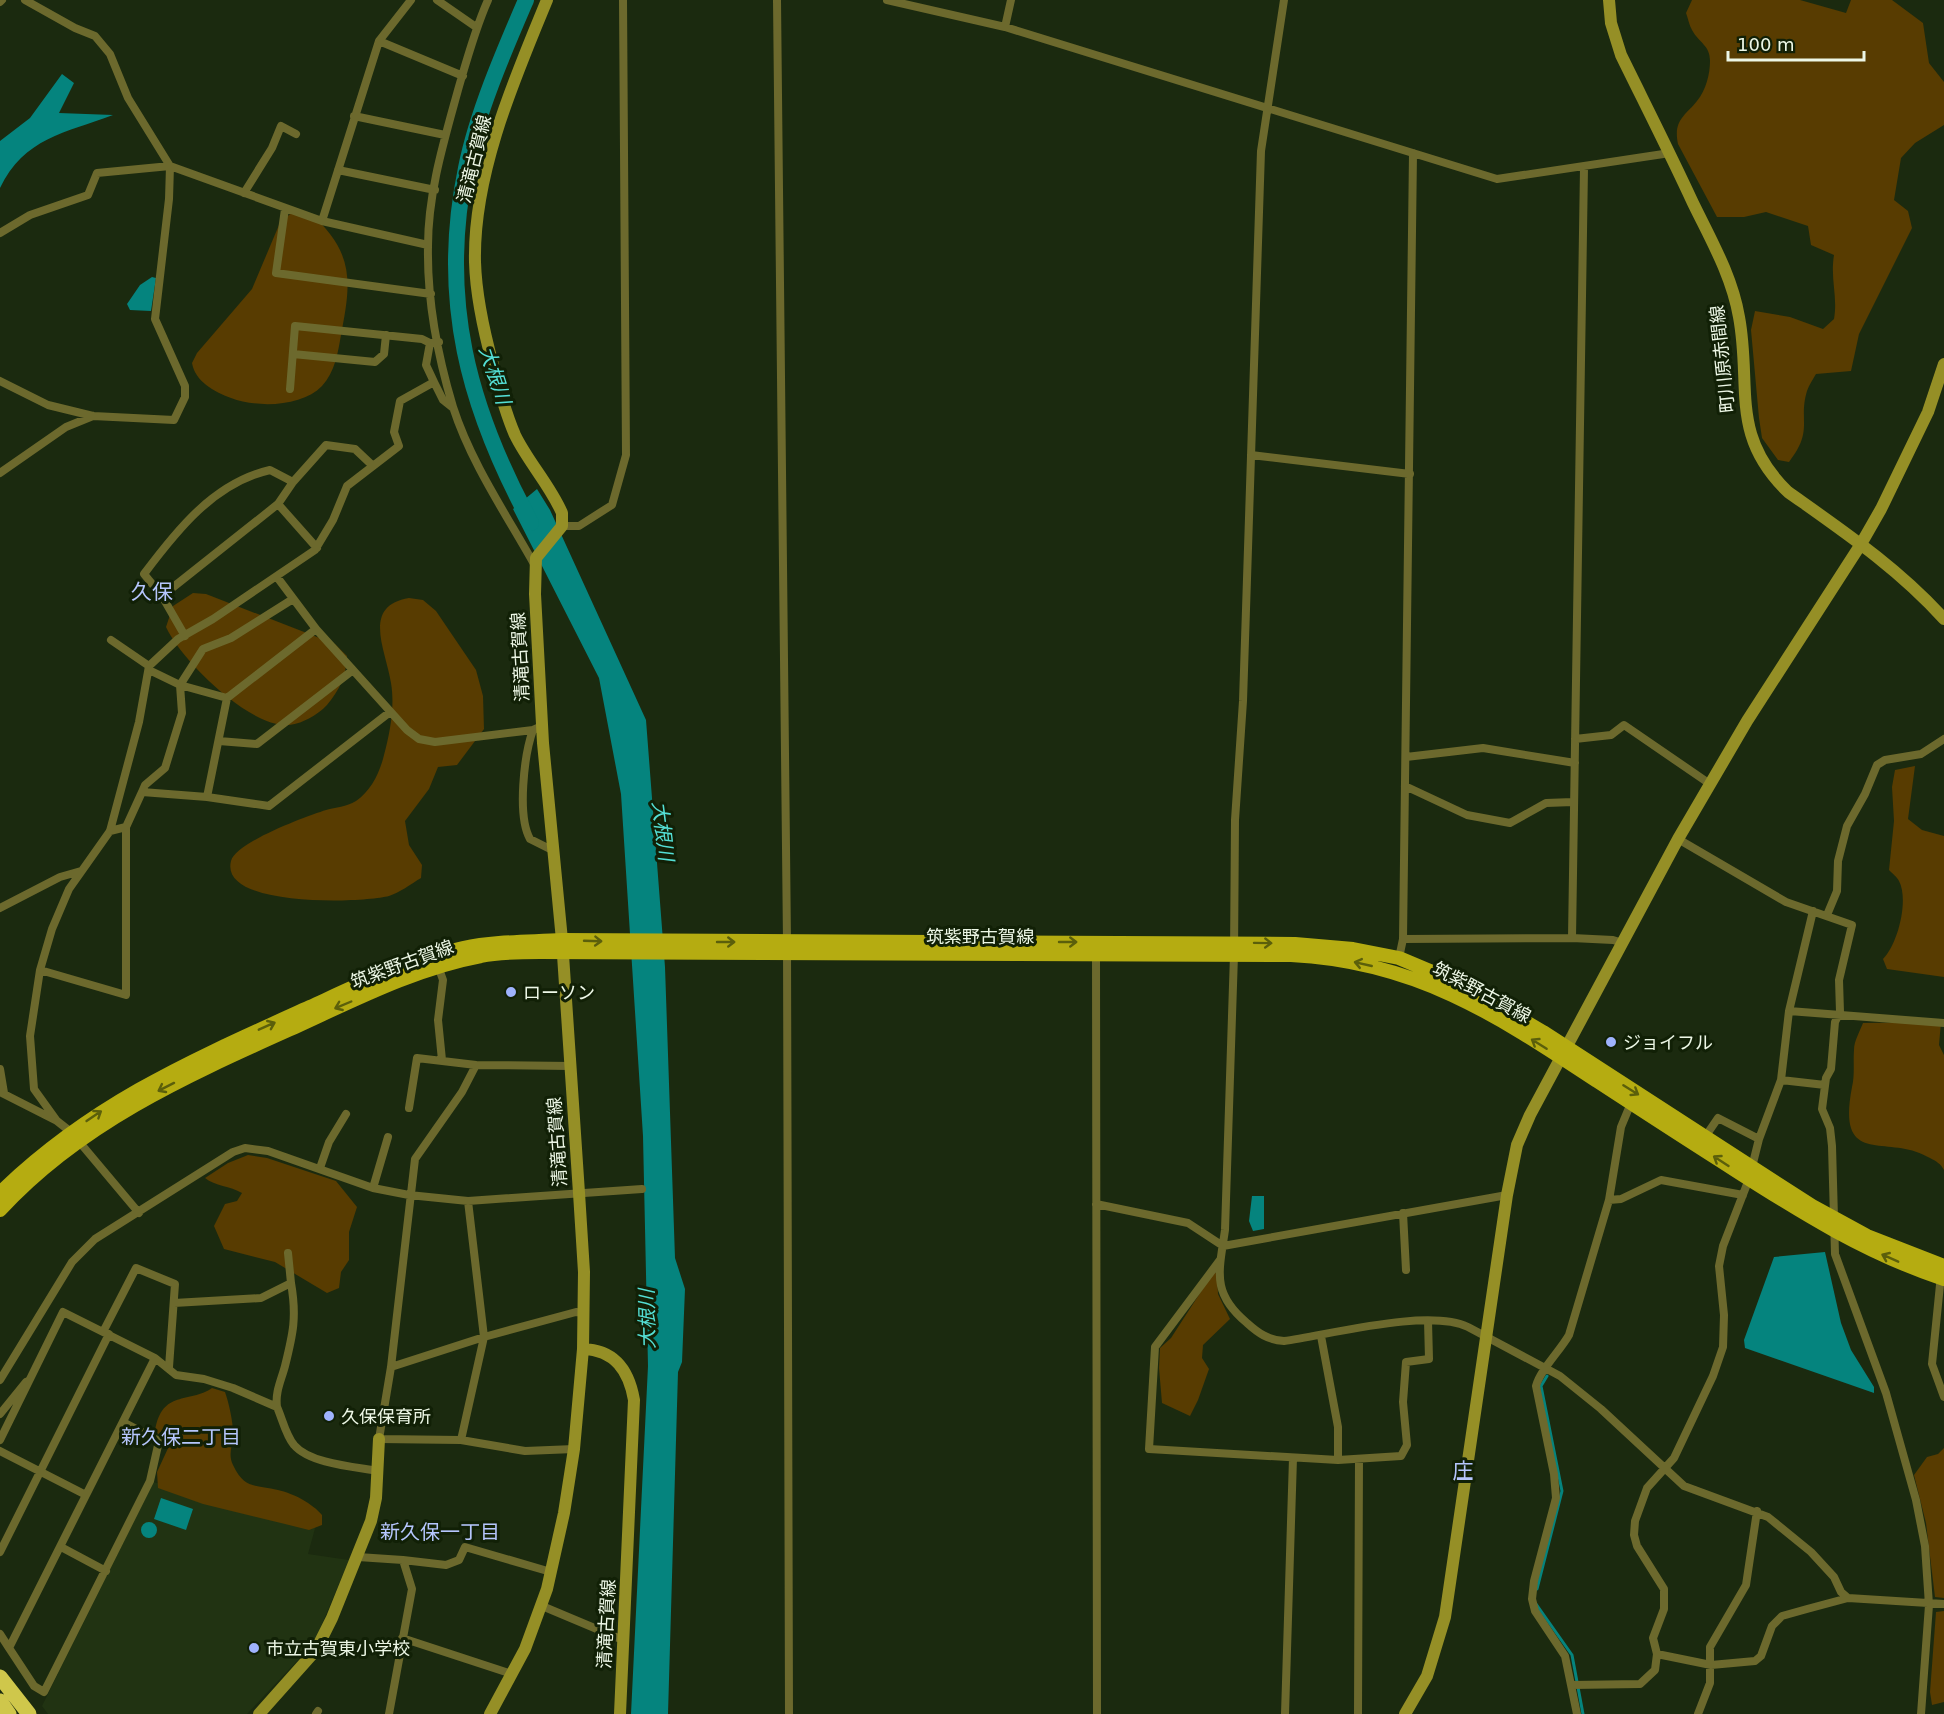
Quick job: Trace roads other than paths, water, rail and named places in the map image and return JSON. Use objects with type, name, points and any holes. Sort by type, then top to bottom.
[{"type":"highway","points":[[0,1670],[9,1714]]},
{"type":"highway","points":[[0,1677],[5,1696],[29,1714]]},
{"type":"main road","name":"清滝古賀線","points":[[547,0],[506,105],[494,144],[479,210],[475,261],[482,317],[503,404],[531,464],[559,505],[562,513],[560,528]]},
{"type":"main road","name":"町川原赤間線","points":[[1610,0],[1611,22],[1621,55],[1670,153],[1732,287],[1742,343],[1745,411],[1756,451],[1774,478],[1788,492],[1908,581],[1944,619]]},
{"type":"main road","points":[[1405,1714],[1427,1676],[1445,1617],[1485,1338],[1507,1195],[1517,1146],[1530,1115],[1678,839],[1777,673],[1861,544],[1928,412],[1944,363]]},
{"type":"main road","points":[[535,561],[560,528]]},
{"type":"main road","name":"清滝古賀線","points":[[490,1714],[512,1674],[542,1606],[551,1572],[574,1449],[584,1349],[585,1313],[571,1066],[555,851],[538,728],[535,561]]},
{"type":"main road","name":"筑紫野古賀線","points":[[0,1192],[75,1136],[118,1100],[195,1059],[393,972],[437,955],[471,946],[512,941],[562,946],[623,948],[1234,949],[1324,946],[1399,958],[1463,985],[1564,1053],[1631,1103],[1835,1226],[1868,1236],[1943,1272]]},
{"type":"main road","name":"筑紫野古賀線","points":[[0,1210],[75,1136],[202,1068],[340,1006],[438,966],[484,955],[562,946]]},
{"type":"main road","name":"筑紫野古賀線","points":[[1234,949],[1321,957],[1402,974],[1458,996],[1564,1053],[1705,1137],[1750,1173]]},
{"type":"main road","name":"清滝古賀線","points":[[584,1349],[611,1355],[621,1364],[632,1388],[634,1400],[620,1714]]},
{"type":"main road","points":[[260,1714],[316,1650],[358,1557],[371,1521],[378,1471],[379,1439]]},
{"type":"street","points":[[0,381],[48,405],[93,416],[174,420],[185,397],[185,386],[155,319],[170,199],[170,166],[128,98],[110,54],[95,36],[75,28],[25,0]]},
{"type":"street","points":[[322,221],[379,41],[411,0]]},
{"type":"street","points":[[437,0],[476,27]]},
{"type":"street","points":[[488,0],[476,27],[445,135],[435,190],[428,245],[434,342],[453,408],[487,483],[535,561]]},
{"type":"street","points":[[560,528],[579,526],[612,505],[626,456],[623,0]]},
{"type":"street","points":[[777,0],[787,948],[789,1714]]},
{"type":"street","points":[[887,0],[1005,27],[1497,179],[1584,168],[1670,153]]},
{"type":"street","points":[[1005,27],[1011,0]]},
{"type":"street","points":[[1284,0],[1261,151],[1243,701],[1235,820],[1234,949],[1223,1246],[1220,1260],[1222,1296],[1230,1309],[1270,1340],[1284,1341],[1428,1321],[1461,1324],[1546,1369],[1601,1409],[1684,1486],[1768,1516],[1811,1552],[1834,1577],[1841,1592],[1848,1598]]},
{"type":"street","points":[[379,41],[463,76]]},
{"type":"street","points":[[354,116],[445,135]]},
{"type":"street","points":[[244,193],[272,148],[281,126],[296,134]]},
{"type":"street","points":[[1399,958],[1403,939],[1413,153]]},
{"type":"street","points":[[0,233],[30,215],[88,195],[93,188],[97,173],[170,166],[322,221],[428,245]]},
{"type":"street","points":[[1572,938],[1584,168]]},
{"type":"street","points":[[338,170],[435,190]]},
{"type":"street","points":[[285,209],[276,273],[431,294]]},
{"type":"street","points":[[290,389],[295,326],[434,342]]},
{"type":"street","points":[[293,354],[375,362],[384,354],[386,335]]},
{"type":"street","points":[[434,342],[426,365],[443,400],[453,408]]},
{"type":"street","points":[[57,1121],[34,1089],[30,1036],[40,970],[52,928],[69,889],[110,831],[139,722],[149,668],[185,636],[277,577],[316,548],[333,520],[347,486],[399,446],[394,432],[399,401],[435,382]]},
{"type":"street","points":[[0,473],[66,427],[93,416]]},
{"type":"street","points":[[162,596],[278,504],[293,482],[326,446],[356,449],[373,466]]},
{"type":"street","points":[[1251,455],[1410,474]]},
{"type":"street","points":[[185,636],[162,596],[144,574],[178,531],[218,493],[250,474],[270,470],[293,482]]},
{"type":"street","points":[[278,504],[316,548]]},
{"type":"street","points":[[277,577],[316,629],[390,712],[419,739],[435,742],[538,728],[526,767],[523,821],[530,839],[555,851]]},
{"type":"street","points":[[40,970],[126,995],[126,827],[145,785],[165,768],[170,758],[182,713],[180,685],[203,649],[231,638],[293,599]]},
{"type":"street","points":[[207,797],[226,698],[316,629]]},
{"type":"street","points":[[111,640],[149,668],[180,685],[226,698]]},
{"type":"street","points":[[219,741],[257,744],[353,670]]},
{"type":"street","points":[[142,792],[207,797],[269,806],[390,712]]},
{"type":"street","points":[[1575,740],[1611,735],[1618,727],[1624,725],[1710,784]]},
{"type":"street","points":[[1827,915],[1837,891],[1838,861],[1847,826],[1865,794],[1877,765],[1885,760],[1921,754],[1944,739]]},
{"type":"street","points":[[1406,757],[1483,748],[1575,763]]},
{"type":"street","points":[[1405,786],[1467,815],[1510,824],[1546,803],[1573,802]]},
{"type":"street","points":[[110,831],[126,827]]},
{"type":"street","points":[[1678,839],[1786,902],[1852,925],[1839,980],[1840,1012],[1822,1108],[1830,1128],[1832,1146],[1835,1254],[1886,1393],[1916,1500],[1925,1546],[1929,1605],[1921,1714]]},
{"type":"street","points":[[0,908],[60,877],[81,871]]},
{"type":"street","points":[[1572,1685],[1640,1684],[1655,1670],[1657,1654],[1653,1638],[1664,1609],[1664,1588],[1637,1546],[1634,1535],[1635,1521],[1647,1488],[1674,1458],[1713,1376],[1723,1347],[1724,1315],[1719,1266],[1723,1246],[1743,1195],[1759,1139],[1781,1080],[1790,1011],[1814,911]]},
{"type":"street","points":[[1403,939],[1572,938],[1613,940],[1623,943]]},
{"type":"street","points":[[1096,949],[1096,1714]]},
{"type":"street","points":[[438,966],[443,980],[438,1020],[442,1060]]},
{"type":"street","points":[[1790,1011],[1838,1017],[1944,1023]]},
{"type":"street","points":[[409,1108],[417,1058],[476,1065],[571,1066]]},
{"type":"street","points":[[476,1065],[462,1092],[415,1159],[409,1195],[391,1367],[379,1439],[461,1440],[525,1451],[574,1449]]},
{"type":"street","points":[[0,1069],[2,1092],[57,1121],[75,1136],[139,1213]]},
{"type":"street","points":[[1781,1080],[1825,1085]]},
{"type":"street","points":[[1578,1714],[1565,1656],[1535,1611],[1532,1599],[1556,1498],[1554,1474],[1536,1386],[1538,1378],[1569,1335],[1609,1200],[1621,1127],[1631,1103]]},
{"type":"street","points":[[320,1168],[329,1142],[346,1114]]},
{"type":"street","points":[[1705,1137],[1718,1118],[1759,1139]]},
{"type":"street","points":[[373,1188],[388,1137]]},
{"type":"street","points":[[0,1380],[72,1262],[95,1239],[215,1163],[245,1148],[268,1151],[373,1188],[409,1195],[468,1201],[642,1189]]},
{"type":"street","points":[[1609,1200],[1621,1199],[1661,1180],[1743,1195]]},
{"type":"street","points":[[1096,1204],[1188,1223],[1223,1246],[1507,1195]]},
{"type":"street","points":[[461,1440],[484,1337],[468,1201]]},
{"type":"street","points":[[1403,1213],[1406,1270]]},
{"type":"street","points":[[288,1253],[296,1311],[289,1352],[276,1396],[277,1407],[295,1446],[331,1463],[378,1471]]},
{"type":"street","points":[[1220,1260],[1155,1347],[1149,1449],[1338,1460],[1364,1457],[1396,1458],[1404,1452],[1407,1445],[1403,1402],[1406,1362],[1429,1359],[1428,1321]]},
{"type":"street","points":[[0,1552],[136,1268],[175,1284],[169,1367]]},
{"type":"street","points":[[1943,1272],[1932,1364],[1944,1397]]},
{"type":"street","points":[[174,1303],[261,1298],[291,1283]]},
{"type":"street","points":[[0,1440],[63,1312],[155,1358],[169,1367],[176,1375],[204,1379],[233,1388],[277,1407]]},
{"type":"street","points":[[391,1367],[484,1337],[576,1312],[585,1313]]},
{"type":"street","points":[[1322,1336],[1338,1427],[1338,1460]]},
{"type":"street","points":[[9,1648],[155,1358]]},
{"type":"street","points":[[0,1414],[38,1366]]},
{"type":"street","points":[[0,1634],[29,1679],[44,1692],[150,1481],[159,1441],[123,1422]]},
{"type":"street","points":[[0,1451],[86,1495]]},
{"type":"street","points":[[1285,1714],[1293,1458]]},
{"type":"street","points":[[1359,1459],[1359,1714]]},
{"type":"street","points":[[1698,1714],[1708,1694],[1710,1647],[1746,1586],[1757,1511]]},
{"type":"street","points":[[61,1547],[106,1571]]},
{"type":"street","points":[[358,1557],[446,1565],[459,1560],[465,1547],[551,1572]]},
{"type":"street","points":[[389,1714],[412,1588],[403,1560]]},
{"type":"street","points":[[1657,1654],[1711,1665],[1755,1661],[1761,1656],[1772,1626],[1782,1616],[1848,1598],[1929,1605],[1944,1604]]},
{"type":"street","points":[[542,1606],[623,1640]]},
{"type":"street","points":[[402,1638],[512,1674]]},
{"type":"water","points":[[62,74],[74,83],[59,113],[113,115],[62,133],[34,148],[21,158],[0,188],[0,141],[30,118]]},
{"type":"water","points":[[152,277],[156,278],[151,311],[130,310],[127,304],[140,285]]},
{"type":"water","points":[[537,489],[550,510],[646,720],[665,967],[675,1258],[685,1289],[682,1362],[678,1372],[668,1714],[631,1714],[648,1366],[643,1136],[621,794],[599,678],[513,509]]},
{"type":"water","points":[[1252,1196],[1264,1196],[1264,1229],[1253,1231],[1249,1221]]},
{"type":"water","points":[[1825,1252],[1841,1323],[1851,1350],[1874,1387],[1874,1393],[1745,1348],[1744,1340],[1774,1257]]},
{"type":"water","points":[[161,1498],[193,1509],[186,1530],[154,1519]]},
{"type":"water","points":[[149,1522],[157,1530],[149,1538],[141,1530]]},
{"type":"waterway","name":"大根川","points":[[526,0],[492,82],[471,147],[458,216],[456,262],[458,307],[465,351],[476,394],[490,437],[531,523]]},
{"type":"waterway","points":[[1537,1589],[1562,1491],[1541,1386],[1547,1376]]},
{"type":"waterway","points":[[1536,1604],[1572,1655],[1583,1714]]},
{"type":"place","name":"ローソン","points":[[511,992]]},
{"type":"place","name":"ジョイフル","points":[[1611,1042]]},
{"type":"place","name":"久保保育所","points":[[329,1416]]},
{"type":"place","name":"市立古賀東小学校","points":[[254,1648]]},
{"type":"district","name":"久保","points":[[152,592]]},
{"type":"district","name":"新久保二丁目","points":[[181,1437]]},
{"type":"district","name":"庄","points":[[1463,1471]]},
{"type":"district","name":"新久保一丁目","points":[[440,1532]]}]
